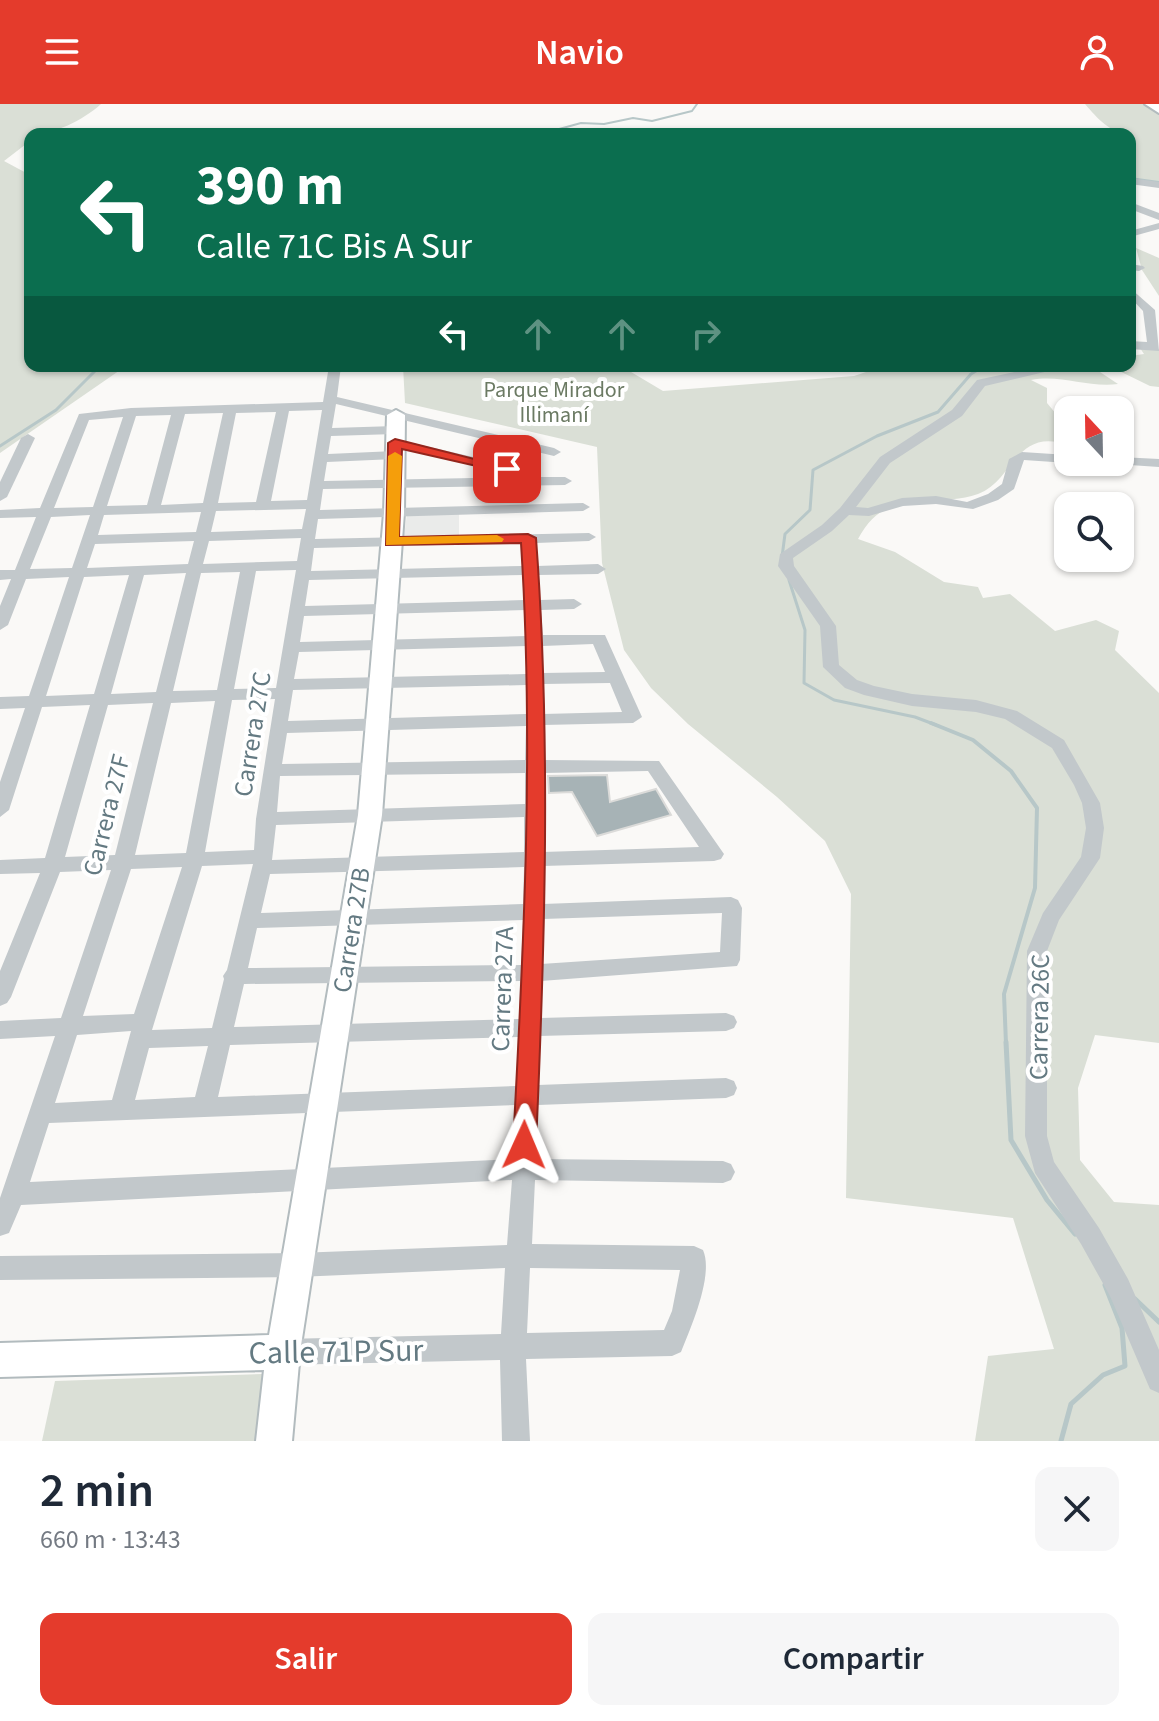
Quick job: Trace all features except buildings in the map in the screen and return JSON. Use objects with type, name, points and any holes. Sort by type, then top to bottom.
[{"type":"street","points":[[1151,104],[1159,109]]},
{"type":"street","points":[[1136,182],[1159,185]]},
{"type":"street","points":[[1136,207],[1159,217]]},
{"type":"street","points":[[1136,232],[1159,226]]},
{"type":"street","points":[[1136,291],[1149,310],[1156,346],[1136,345]]},
{"type":"street","name":"Carrera 27C","points":[[204,1107],[261,862],[272,770],[334,372]]},
{"type":"street","points":[[845,511],[870,484],[885,460],[957,413],[974,389],[993,378],[1028,372]]},
{"type":"street","points":[[0,625],[84,417],[131,412],[283,409],[329,403],[395,436],[558,481],[317,485]]},
{"type":"street","points":[[263,504],[283,409]]},
{"type":"street","name":"Carrera 27F","points":[[0,1225],[14,1194],[123,863],[210,506],[230,410]]},
{"type":"street","points":[[153,509],[179,411]]},
{"type":"street","points":[[0,810],[131,412]]},
{"type":"street","points":[[325,432],[554,452]]},
{"type":"street","points":[[321,458],[395,436]]},
{"type":"street","name":"Carrera 27B","points":[[274,1441],[283,1352],[370,815],[394,513],[395,436]]},
{"type":"street","points":[[1,490],[28,438]]},
{"type":"street","points":[[845,511],[869,512],[902,502],[936,500],[968,506],[993,497],[1009,486],[1016,459],[1022,456],[1054,458]]},
{"type":"street","points":[[1134,462],[1159,463]]},
{"type":"street","points":[[0,514],[263,504],[394,513],[583,507]]},
{"type":"street","name":"Carrera 26C","points":[[845,511],[785,557],[786,566],[798,586],[828,626],[831,667],[851,684],[912,700],[976,706],[1011,715],[1058,744],[1091,803],[1095,828],[1090,858],[1050,918],[1037,951],[1036,1136],[1043,1166],[1090,1236],[1119,1288],[1159,1380]]},
{"type":"street","points":[[89,540],[202,536],[391,542],[589,537]]},
{"type":"street","name":"Carrera 27A","points":[[516,1441],[513,1347],[530,1027],[535,765],[535,641],[528,538]]},
{"type":"street","points":[[0,575],[249,566],[389,574],[598,569]]},
{"type":"street","points":[[121,1110],[194,860],[249,566]]},
{"type":"street","points":[[0,997],[53,865],[98,700],[138,570]]},
{"type":"street","points":[[297,611],[386,606],[574,604]]},
{"type":"street","points":[[279,727],[633,717],[599,639],[291,647]]},
{"type":"street","points":[[0,703],[224,696],[380,682],[617,677]]},
{"type":"street","points":[[0,867],[194,860],[362,864],[714,854],[653,765],[272,770]]},
{"type":"street","points":[[265,819],[532,810]]},
{"type":"street","points":[[233,976],[532,973],[730,960],[731,905],[248,921]]},
{"type":"street","points":[[0,1030],[67,1026],[220,1038],[726,1022]]},
{"type":"street","points":[[39,1113],[726,1088]]},
{"type":"street","points":[[14,1194],[524,1169],[723,1172]]},
{"type":"street","points":[[0,1268],[297,1265],[519,1256]]},
{"type":"street","name":"Calle 71P Sur","points":[[0,1360],[672,1343],[685,1311],[694,1258],[519,1256]]},
{"type":"shaded area","points":[[459,512],[459,536],[404,536],[407,514]]},
{"type":"green space","points":[[0,104],[101,104],[60,128],[24,128],[24,146],[4,161],[24,172],[24,372],[117,372],[0,453]]},
{"type":"green space","points":[[1085,104],[1145,104],[1159,113],[1159,183],[1136,180],[1136,128],[1111,128]]},
{"type":"green space","points":[[1136,248],[1159,258],[1159,296],[1142,270]]},
{"type":"green space","points":[[1140,348],[1159,349],[1159,387],[1121,372],[1136,372],[1136,355],[1144,354]]},
{"type":"green space","name":"Parque Mirador Illimaní","points":[[403,372],[631,372],[663,391],[854,376],[866,372],[1100,372],[1118,384],[1031,380],[1047,388],[1047,403],[1054,411],[1054,442],[1037,443],[1026,449],[1000,478],[978,494],[911,502],[882,511],[858,539],[895,552],[944,582],[978,587],[983,598],[1010,594],[1055,631],[1096,620],[1119,631],[1115,650],[1159,693],[1159,1043],[1095,1035],[1078,1088],[1080,1160],[1114,1202],[1159,1205],[1159,1441],[975,1441],[988,1356],[1054,1349],[1013,1218],[846,1198],[851,894],[825,841],[688,724],[651,688],[624,650],[602,563],[597,447],[405,403]]},
{"type":"green space","points":[[262,1374],[257,1441],[42,1441],[55,1381]]},
{"type":"waterway","points":[[563,128],[633,118],[652,121],[692,111],[697,104]]},
{"type":"waterway","points":[[1136,179],[1159,182]]},
{"type":"waterway","points":[[0,446],[56,410],[94,372]]},
{"type":"waterway","points":[[782,557],[785,534],[810,510],[813,470],[877,436],[938,412],[974,372]]},
{"type":"waterway","points":[[789,580],[805,630],[804,683],[834,700],[915,717],[935,725]]},
{"type":"waterway","points":[[931,723],[935,725]]},
{"type":"waterway","points":[[935,725],[973,740],[1011,771],[1037,808],[1035,888],[1004,994],[1006,1044]]},
{"type":"waterway","points":[[1006,1042],[1011,1140],[1047,1200],[1075,1234]]},
{"type":"waterway","points":[[1061,1441],[1071,1404],[1103,1375],[1125,1366],[1122,1328],[1105,1285]]},
{"type":"waterway","points":[[1135,1299],[1159,1322]]},
{"type":"slow traffic","points":[[395,456],[391,542],[497,539]]},
{"type":"route","points":[[507,469],[395,443],[391,542],[528,538],[535,641],[535,765],[531,839],[530,1027],[524,1145]]}]
